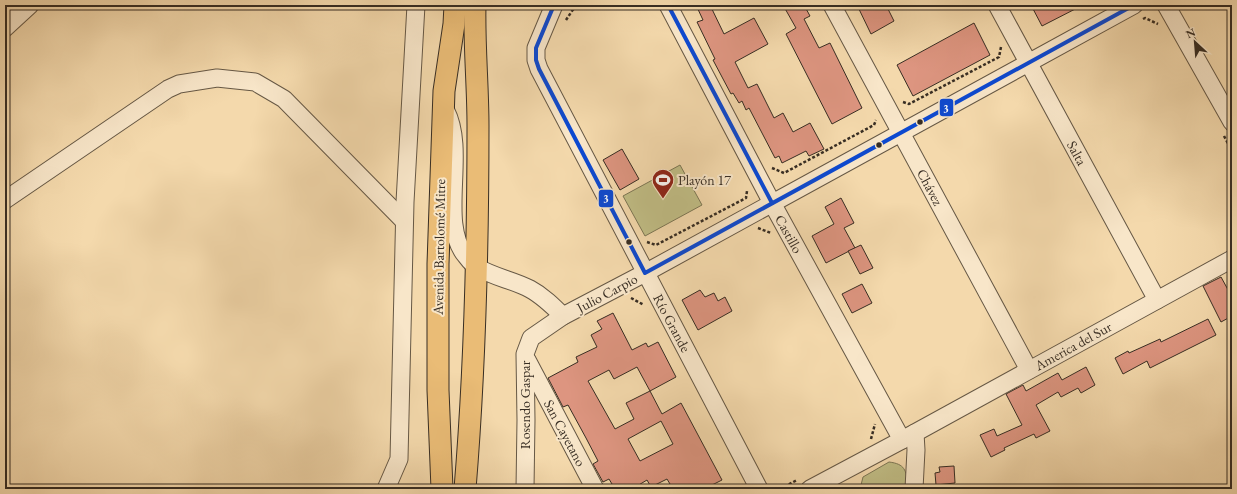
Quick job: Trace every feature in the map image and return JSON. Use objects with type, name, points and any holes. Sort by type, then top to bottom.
[{"type":"main road","name":"Avenida Bartolomé Mitre","points":[[442,489],[438,390],[438,264],[443,105],[454,24],[455,5]]},
{"type":"main road","points":[[466,489],[472,399],[476,267],[478,127],[475,5]]},
{"type":"street","points":[[5,8],[11,5]]},
{"type":"street","points":[[5,28],[30,5]]},
{"type":"street","points":[[386,489],[399,459],[404,220],[416,5]]},
{"type":"street","name":"Río Grande","points":[[554,5],[536,48],[536,60],[539,69],[610,190],[645,273],[759,489]]},
{"type":"street","name":"Castillo","points":[[668,5],[772,203],[909,437]]},
{"type":"street","name":"Chávez","points":[[832,5],[1029,370]]},
{"type":"street","name":"Salta","points":[[997,5],[1156,300]]},
{"type":"street","points":[[1166,5],[1226,126]]},
{"type":"street","name":"Julio Carpio","points":[[563,316],[645,273],[1028,63],[1136,13]]},
{"type":"street","points":[[5,200],[168,90],[179,84],[217,78],[255,82],[284,98],[404,220]]},
{"type":"street","points":[[443,105],[450,118],[454,143],[453,208],[456,237],[464,254],[476,267],[531,289],[543,297],[563,316]]},
{"type":"street","name":"America del Sur","points":[[817,484],[909,437],[1232,259]]},
{"type":"street","name":"Rosendo Gaspar","points":[[525,489],[525,354],[531,338],[563,316]]},
{"type":"street","name":"San Cayetano","points":[[525,354],[594,489]]},
{"type":"street","points":[[909,437],[916,450],[914,489]]},
{"type":"path","points":[[1136,13],[1164,26]]},
{"type":"path","points":[[909,104],[999,57],[1002,40]]},
{"type":"path","points":[[784,173],[874,125],[877,114]]},
{"type":"path","points":[[1226,126],[1232,151]]},
{"type":"path","points":[[656,245],[746,198],[748,187]]},
{"type":"path","points":[[753,230],[757,228],[777,235]]},
{"type":"path","points":[[627,296],[644,304],[647,310]]},
{"type":"path","points":[[870,441],[876,422]]},
{"type":"path","points":[[780,489],[817,484]]},
{"type":"shaded area","name":"Playón 17","points":[[680,165],[702,205],[645,236],[623,196]]},
{"type":"shaded area","points":[[889,462],[898,464],[904,469],[908,485],[905,489],[860,489],[863,477]]},
{"type":"building","points":[[696,5],[710,5],[724,34],[754,18],[768,44],[735,62],[748,88],[757,84],[774,118],[783,113],[793,132],[810,123],[824,149],[809,156],[806,151],[782,163],[779,156],[775,158],[749,108],[746,110],[742,101],[739,103],[733,93],[731,94],[713,60],[715,59],[697,22],[703,20]]},
{"type":"building","points":[[783,5],[804,5],[810,16],[804,19],[819,48],[830,43],[862,108],[832,124],[786,34],[796,28]]},
{"type":"building","points":[[857,5],[886,5],[894,21],[871,34]]},
{"type":"building","points":[[1031,5],[1083,5],[1042,26]]},
{"type":"building","points":[[974,23],[990,55],[913,96],[897,65]]},
{"type":"building","points":[[622,149],[639,179],[620,190],[603,160]]},
{"type":"building","points":[[841,198],[854,223],[844,228],[855,248],[826,263],[812,236],[834,224],[825,207]]},
{"type":"building","points":[[861,245],[873,268],[860,274],[848,251]]},
{"type":"building","points":[[1221,277],[1232,297],[1232,316],[1221,322],[1203,286]]},
{"type":"building","points":[[862,284],[872,303],[852,313],[842,294]]},
{"type":"building","points":[[700,290],[705,297],[714,293],[718,301],[725,297],[732,311],[698,330],[682,300]]},
{"type":"building","points":[[613,313],[632,350],[646,343],[648,347],[658,342],[676,377],[650,391],[662,414],[681,403],[722,480],[704,489],[673,489],[667,479],[651,487],[647,480],[632,489],[615,489],[609,479],[603,482],[593,464],[598,461],[586,438],[568,405],[563,407],[548,378],[578,362],[576,357],[597,347],[591,335],[602,329],[597,321]],"holes":[[[637,367],[650,391],[626,403],[634,419],[615,429],[588,381],[609,370],[614,379]],[[661,421],[673,444],[640,461],[628,439]]]},
{"type":"building","points":[[1208,319],[1216,335],[1150,368],[1147,361],[1123,374],[1115,358],[1128,351],[1129,353],[1160,339],[1161,342]]},
{"type":"building","points":[[1086,367],[1095,385],[1081,393],[1078,388],[1061,397],[1058,392],[1036,405],[1050,431],[1036,438],[1034,434],[1004,448],[1005,450],[991,457],[980,435],[994,429],[997,436],[1022,425],[1006,394],[1023,385],[1026,391],[1058,373],[1062,380]]},
{"type":"building","points":[[954,466],[955,483],[936,485],[935,473],[940,472],[939,467]]},
{"type":"transit line","name":"3","points":[[554,5],[536,48],[536,60],[539,69],[645,273],[1134,5]]},
{"type":"transit line","name":"3","points":[[668,5],[772,203]]},
{"type":"place","name":"Playón 17","points":[[663,200]]}]
